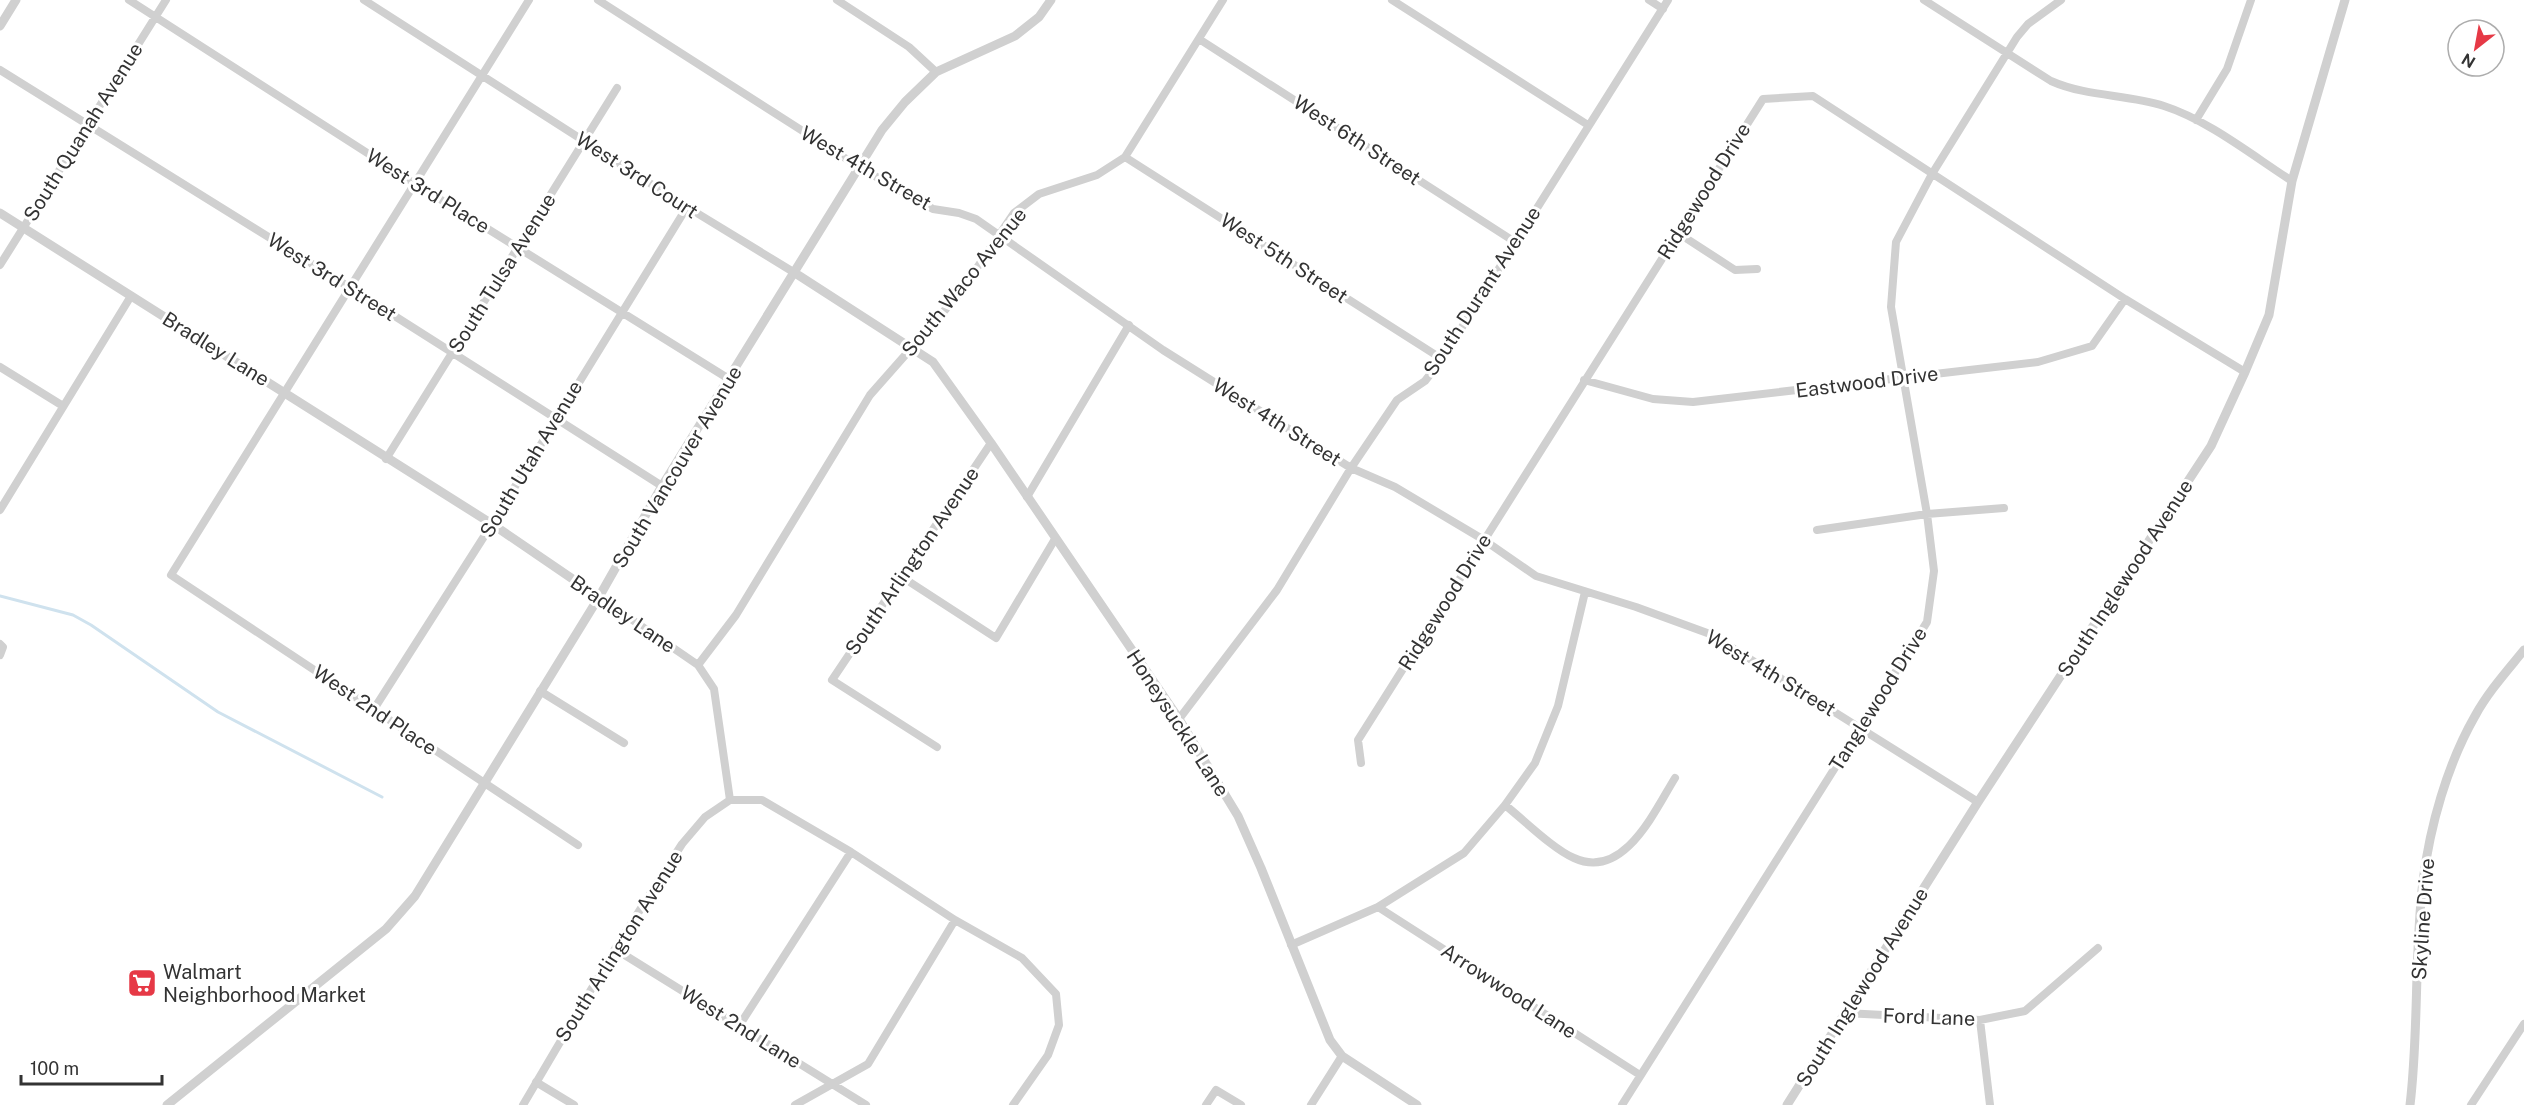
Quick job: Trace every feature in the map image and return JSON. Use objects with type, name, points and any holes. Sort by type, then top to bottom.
[{"type":"street","points":[[0,26],[16,0]]},
{"type":"street","name":"West 3rd Place","points":[[129,0],[414,183],[729,379]]},
{"type":"street","name":"South Quanah Avenue","points":[[0,265],[166,0]]},
{"type":"street","name":"West 3rd Court","points":[[364,0],[911,347]]},
{"type":"street","points":[[283,392],[529,0]]},
{"type":"street","name":"West 4th Street","points":[[598,0],[859,167],[933,208],[976,219],[1163,350],[1351,468],[1395,487],[1484,540],[1536,576],[1710,633],[1978,802]]},
{"type":"street","points":[[837,0],[909,47],[936,72]]},
{"type":"street","name":"South Vancouver Avenue","points":[[167,1105],[387,929],[415,896],[483,782],[599,597],[662,486],[882,130],[905,102],[936,72],[1015,36],[1039,17],[1051,0]]},
{"type":"street","name":"South Waco Avenue","points":[[698,665],[736,615],[870,395],[960,293],[1014,213],[1039,194],[1096,175],[1125,157],[1223,0]]},
{"type":"street","points":[[1392,0],[1588,125]]},
{"type":"street","points":[[1649,0],[1663,9]]},
{"type":"street","name":"South Durant Avenue","points":[[1179,719],[1277,590],[1351,468],[1397,400],[1425,381],[1442,359],[1668,0]]},
{"type":"street","points":[[1924,0],[2067,88],[2145,100],[2167,106],[2196,120],[2292,181]]},
{"type":"street","name":"Tanglewood Drive","points":[[1622,1105],[1927,622],[1934,571],[1927,514],[1891,307],[1896,242],[1932,174],[2007,53],[2028,24],[2061,0]]},
{"type":"street","points":[[2196,120],[2227,69],[2251,0]]},
{"type":"street","name":"South Inglewood Avenue","points":[[1787,1105],[1978,802],[2211,446],[2269,315],[2292,181],[2345,0]]},
{"type":"street","name":"West 6th Street","points":[[1199,39],[1515,242]]},
{"type":"street","name":"West 3rd Street","points":[[0,70],[662,486]]},
{"type":"street","name":"South Tulsa Avenue","points":[[386,459],[617,88]]},
{"type":"street","name":"Ridgewood Drive","points":[[1361,763],[1358,740],[1763,99],[1813,96],[2245,372]]},
{"type":"street","name":"West 5th Street","points":[[1125,157],[1442,359]]},
{"type":"street","name":"South Utah Avenue","points":[[374,709],[492,524],[687,207]]},
{"type":"street","name":"Bradley Lane","points":[[0,213],[492,524],[698,665],[714,689],[729,800]]},
{"type":"street","points":[[1678,233],[1735,270],[1757,269]]},
{"type":"street","points":[[0,510],[131,296]]},
{"type":"street","name":"Eastwood Drive","points":[[1584,380],[1653,399],[1693,402],[2038,362],[2092,346],[2126,298]]},
{"type":"street","points":[[1027,497],[1129,325]]},
{"type":"street","name":"Honeysuckle Lane","points":[[911,347],[933,362],[991,443],[1179,719],[1238,816],[1330,1040],[1342,1056],[1417,1105]]},
{"type":"street","points":[[0,367],[63,406]]},
{"type":"street","name":"West 2nd Place","points":[[283,392],[171,575],[578,845]]},
{"type":"street","name":"South Arlington Avenue","points":[[937,747],[832,680],[991,443]]},
{"type":"street","points":[[1817,530],[1927,514],[2004,508]]},
{"type":"street","points":[[902,577],[996,638],[1055,539]]},
{"type":"street","points":[[1291,945],[1378,907],[1464,854],[1505,805],[1535,763],[1558,706],[1585,592]]},
{"type":"street","points":[[0,644],[3,647],[0,655]]},
{"type":"street","name":"Skyline Drive","points":[[2410,1105],[2418,1009],[2423,882],[2434,824],[2449,776],[2475,715],[2524,650]]},
{"type":"street","points":[[540,691],[624,743]]},
{"type":"street","points":[[1505,805],[1575,859],[1597,863],[1619,854],[1637,840],[1675,778]]},
{"type":"street","points":[[729,800],[762,800],[851,852],[955,920],[1022,958],[1056,994],[1059,1025],[1048,1055],[1013,1105]]},
{"type":"street","name":"South Arlington Avenue","points":[[523,1105],[615,949],[682,844],[705,817],[729,800]]},
{"type":"street","points":[[740,1026],[851,852]]},
{"type":"street","name":"Arrowwood Lane","points":[[1378,907],[1640,1075]]},
{"type":"street","points":[[795,1105],[868,1064],[955,920]]},
{"type":"street","name":"Ford Lane","points":[[1845,1013],[1980,1020],[2025,1011],[2098,948]]},
{"type":"street","name":"West 2nd Lane","points":[[615,949],[866,1105]]},
{"type":"street","points":[[1980,1020],[1990,1105]]},
{"type":"street","points":[[2471,1105],[2524,1024]]},
{"type":"street","points":[[1311,1105],[1342,1056]]},
{"type":"street","points":[[536,1082],[574,1105]]},
{"type":"street","points":[[1206,1105],[1216,1090],[1241,1105]]},
{"type":"waterway","points":[[0,596],[73,615],[218,712],[382,797]]},
{"type":"place","name":"Walmart Neighborhood Market","points":[[142,983]]}]
